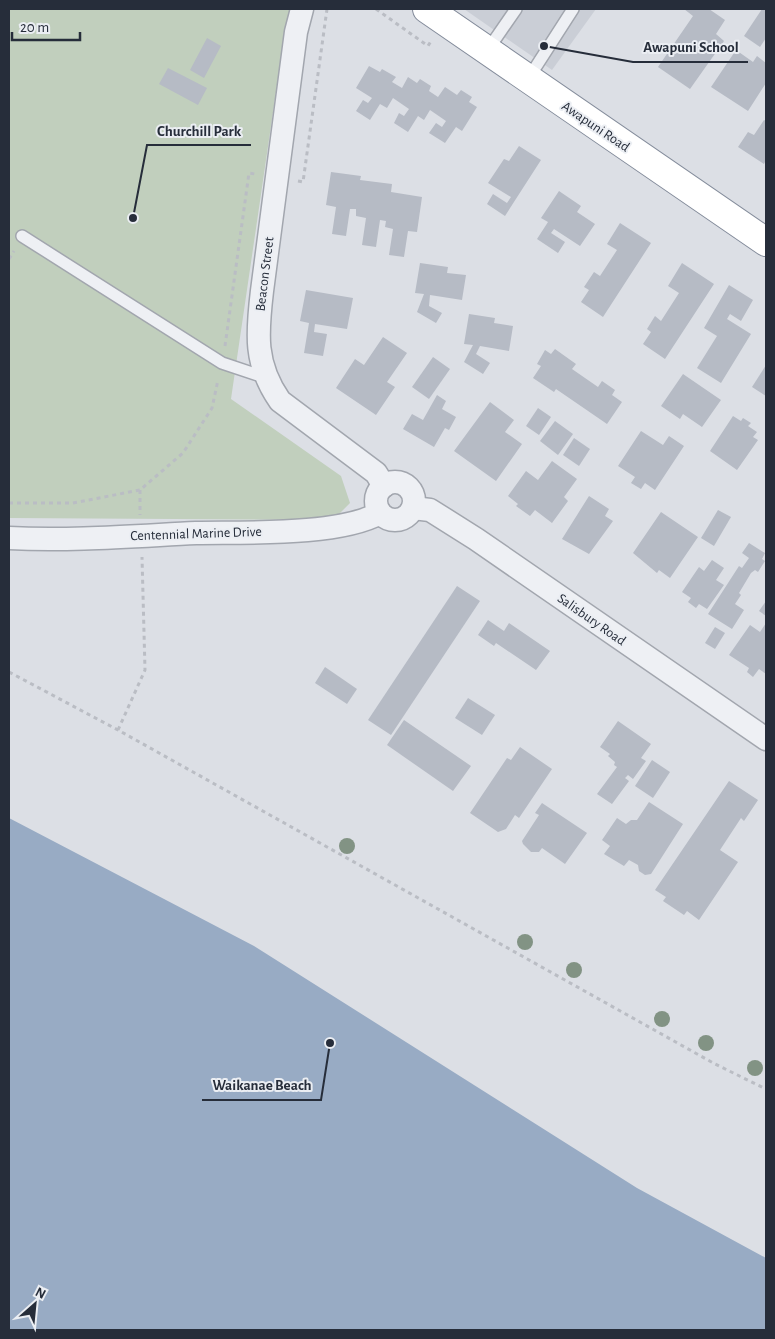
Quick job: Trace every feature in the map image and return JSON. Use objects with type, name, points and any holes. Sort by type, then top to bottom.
[{"type":"highway","name":"Awapuni Road","points":[[426,9],[766,242]]},
{"type":"street","name":"Beacon Street","points":[[302,9],[296,32],[258,330],[259,356],[267,378],[280,401],[376,473],[384,486]]},
{"type":"street","points":[[396,482],[409,488],[414,500],[413,508],[405,518],[392,520],[380,513],[376,499],[384,486],[396,482]]},
{"type":"street","name":"Salisbury Road","points":[[413,508],[430,510],[476,539],[766,738]]},
{"type":"street","name":"Centennial Marine Drive","points":[[9,538],[141,536],[332,527],[358,524],[380,513]]},
{"type":"lane","points":[[487,51],[516,9]]},
{"type":"lane","points":[[528,79],[573,9]]},
{"type":"lane","points":[[22,236],[222,363],[267,378]]},
{"type":"path","points":[[9,503],[73,503],[140,490],[183,453],[212,408],[222,363],[249,173],[303,182],[327,9]]},
{"type":"path","points":[[376,9],[428,46],[431,40]]},
{"type":"path","points":[[118,730],[145,670],[140,490]]},
{"type":"path","points":[[9,672],[118,730],[715,1064],[766,1090]]},
{"type":"shaded area","points":[[464,9],[596,9],[552,70]]},
{"type":"green space","points":[[9,9],[293,9],[284,37],[231,399],[341,476],[350,503],[333,520],[9,518]]},
{"type":"water","points":[[9,818],[254,946],[637,1188],[766,1258],[766,1330],[9,1330]]},
{"type":"building","points":[[684,9],[709,9],[725,20],[716,34],[724,41],[690,89],[658,67],[693,16]]},
{"type":"building","points":[[762,9],[766,10],[766,38],[760,47],[744,36]]},
{"type":"building","points":[[207,38],[221,46],[204,78],[190,70]]},
{"type":"building","points":[[736,50],[753,62],[757,56],[766,63],[766,83],[748,111],[711,87]]},
{"type":"building","points":[[369,66],[380,72],[382,69],[396,77],[392,82],[402,88],[408,77],[417,83],[420,79],[431,86],[429,91],[438,97],[445,87],[457,95],[461,90],[472,97],[469,102],[477,107],[462,131],[456,127],[445,143],[429,133],[436,123],[442,127],[446,121],[430,110],[424,120],[418,116],[408,132],[394,123],[399,113],[404,116],[409,109],[393,98],[387,108],[380,104],[370,120],[356,111],[363,100],[368,103],[372,98],[356,88]]},
{"type":"building","points":[[168,68],[207,88],[198,105],[159,84]]},
{"type":"building","points":[[764,120],[766,121],[766,160],[764,164],[738,147],[748,132],[754,135]]},
{"type":"building","points":[[519,146],[541,160],[505,216],[487,204],[493,194],[507,203],[511,197],[488,183],[504,159],[509,161]]},
{"type":"building","points":[[331,172],[361,176],[360,180],[392,184],[391,192],[422,197],[417,232],[408,231],[404,257],[389,255],[393,229],[385,227],[386,221],[380,220],[376,247],[362,245],[366,218],[356,216],[356,209],[350,209],[346,236],[332,234],[336,207],[326,205]]},
{"type":"building","points":[[559,191],[581,206],[577,212],[595,224],[580,246],[554,229],[551,233],[565,242],[558,253],[537,239],[548,222],[541,218]]},
{"type":"building","points":[[620,223],[651,243],[603,317],[581,302],[589,290],[584,287],[594,272],[600,276],[617,250],[607,244]]},
{"type":"building","points":[[420,263],[448,267],[447,273],[466,275],[462,300],[430,295],[429,306],[442,313],[436,323],[417,312],[424,294],[415,293]]},
{"type":"building","points":[[682,263],[714,284],[665,359],[643,344],[651,332],[647,329],[655,316],[661,321],[679,293],[668,286]]},
{"type":"building","points":[[729,285],[753,300],[741,321],[730,314],[727,319],[751,334],[721,383],[697,368],[717,336],[704,328]]},
{"type":"building","points":[[306,290],[353,298],[347,329],[315,324],[314,332],[327,334],[323,356],[304,353],[309,323],[300,321]]},
{"type":"building","points":[[469,314],[495,318],[494,323],[513,326],[509,351],[480,346],[476,354],[490,363],[483,374],[464,362],[473,345],[464,344]]},
{"type":"building","points":[[383,337],[407,353],[387,382],[395,387],[376,415],[336,388],[355,359],[364,365]]},
{"type":"building","points":[[555,349],[576,364],[572,369],[598,387],[602,381],[615,390],[612,395],[622,402],[607,424],[556,389],[554,392],[533,378],[541,366],[537,364],[545,350],[551,354]]},
{"type":"building","points":[[433,357],[450,369],[429,399],[412,387]]},
{"type":"building","points":[[766,365],[766,396],[752,387]]},
{"type":"building","points":[[683,374],[721,400],[702,427],[683,414],[680,419],[661,406]]},
{"type":"building","points":[[437,395],[446,401],[442,409],[456,417],[449,430],[445,428],[434,447],[403,429],[412,414],[423,420]]},
{"type":"building","points":[[490,402],[514,420],[505,432],[522,444],[496,481],[454,451]]},
{"type":"building","points":[[538,408],[551,417],[539,435],[526,426]]},
{"type":"building","points":[[733,416],[741,421],[743,418],[751,423],[748,426],[757,432],[753,437],[758,440],[737,470],[710,451]]},
{"type":"building","points":[[555,421],[573,434],[558,455],[540,441]]},
{"type":"building","points":[[641,431],[663,445],[669,436],[684,446],[655,490],[645,483],[641,489],[631,483],[635,477],[618,466]]},
{"type":"building","points":[[574,438],[590,449],[579,466],[563,455]]},
{"type":"building","points":[[552,461],[577,479],[564,497],[568,501],[552,523],[535,510],[530,516],[516,506],[518,504],[508,496],[526,471],[538,480]]},
{"type":"building","points":[[589,496],[609,509],[605,516],[613,521],[589,554],[562,539]]},
{"type":"building","points":[[718,510],[731,517],[714,546],[701,538]]},
{"type":"building","points":[[661,512],[698,537],[670,578],[659,570],[657,573],[633,553]]},
{"type":"building","points":[[749,543],[765,553],[762,559],[765,561],[758,572],[755,570],[751,573],[739,593],[741,595],[735,604],[744,610],[732,629],[708,614],[739,566],[742,568],[749,558],[742,553]]},
{"type":"building","points":[[712,560],[724,568],[716,580],[724,585],[707,609],[699,604],[696,608],[688,602],[691,598],[682,592],[699,567],[704,571]]},
{"type":"building","points":[[457,586],[480,601],[391,735],[368,720]]},
{"type":"building","points":[[766,601],[766,616],[759,611]]},
{"type":"building","points":[[488,620],[504,631],[509,623],[550,651],[536,670],[496,643],[494,646],[478,635]]},
{"type":"building","points":[[766,623],[766,674],[759,669],[753,677],[747,672],[749,668],[729,655],[750,625],[760,632]]},
{"type":"building","points":[[715,627],[725,633],[715,649],[705,643]]},
{"type":"building","points":[[325,667],[357,689],[347,704],[315,683]]},
{"type":"building","points":[[468,698],[495,715],[482,735],[455,718]]},
{"type":"building","points":[[404,720],[471,766],[453,791],[387,745]]},
{"type":"building","points":[[618,721],[651,744],[641,758],[646,761],[633,779],[628,775],[625,778],[629,781],[612,804],[597,794],[617,767],[614,765],[615,762],[608,756],[610,754],[600,747]]},
{"type":"building","points":[[520,747],[552,769],[519,818],[515,815],[506,829],[498,832],[470,813],[507,758],[511,760]]},
{"type":"building","points":[[652,760],[670,772],[653,798],[635,786]]},
{"type":"building","points":[[729,781],[758,800],[744,821],[741,818],[720,850],[738,862],[699,920],[687,911],[684,915],[663,901],[666,897],[655,890]]},
{"type":"building","points":[[649,802],[683,824],[651,874],[645,875],[639,871],[638,865],[629,860],[624,866],[604,854],[610,846],[602,840],[617,818],[626,824],[631,820],[637,820]]},
{"type":"building","points":[[542,803],[587,833],[565,864],[542,848],[539,852],[531,852],[523,844],[522,841],[539,815],[535,813]]},
{"type":"place","name":"Awapuni School","points":[[544,46]]},
{"type":"place","name":"Churchill Park","points":[[133,218]]},
{"type":"place","name":"Waikanae Beach","points":[[330,1043]]}]
